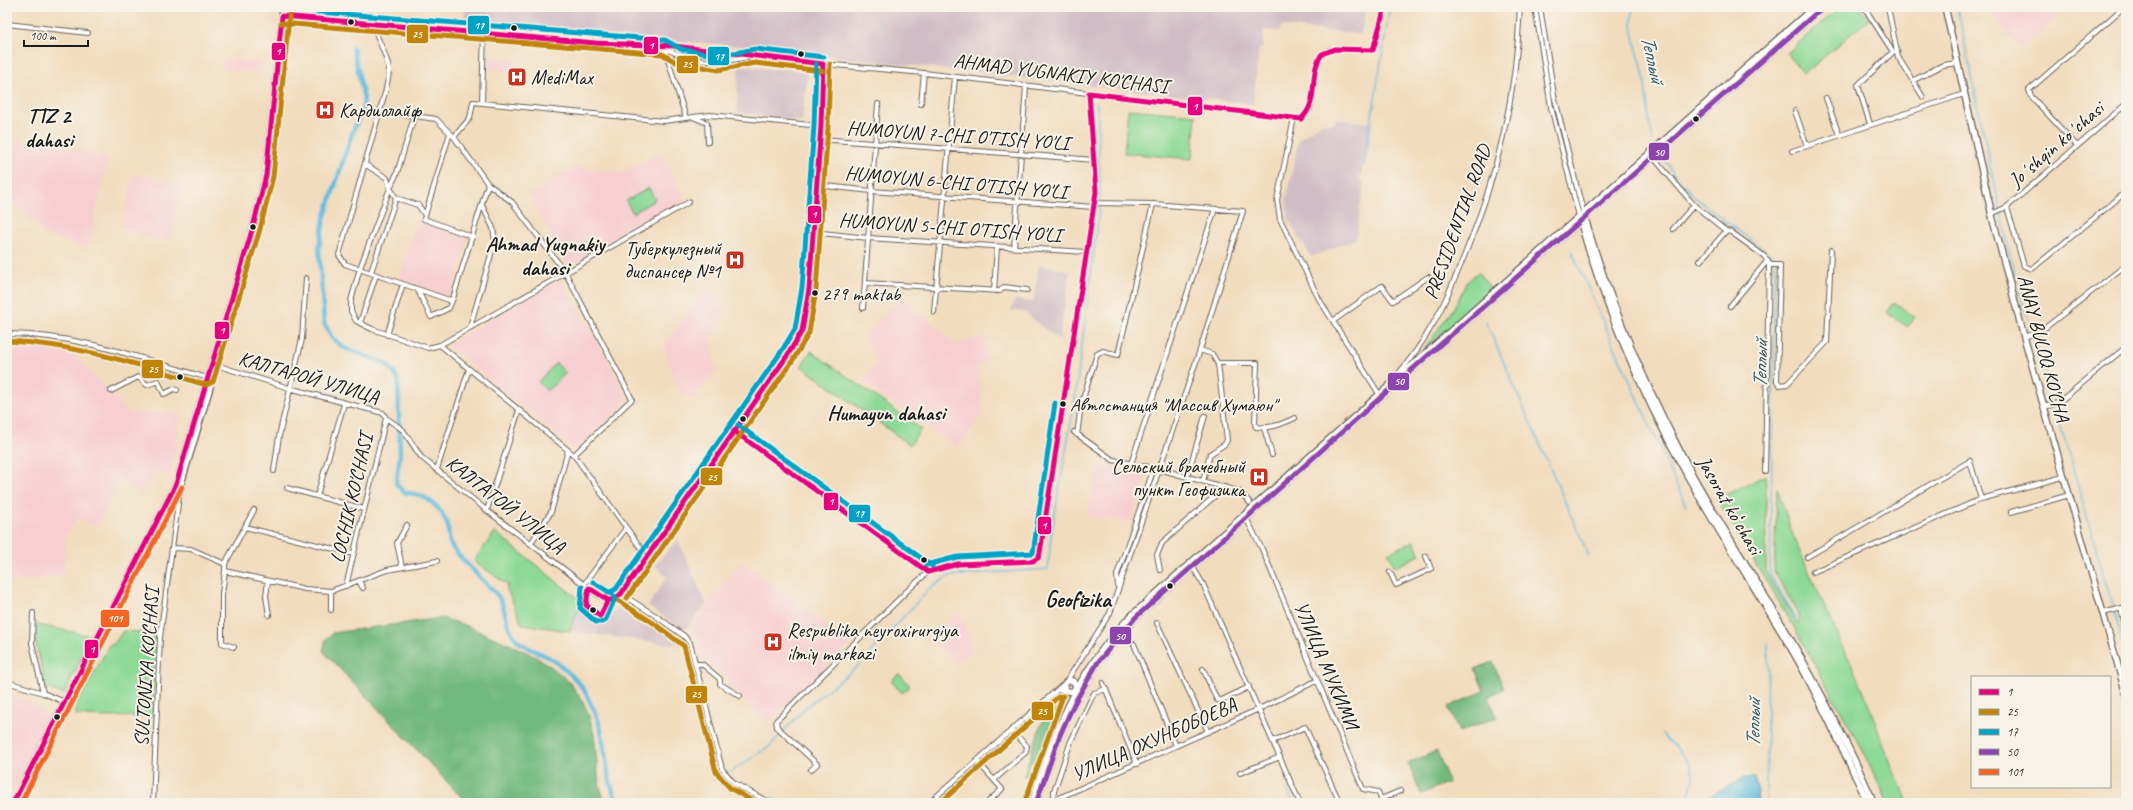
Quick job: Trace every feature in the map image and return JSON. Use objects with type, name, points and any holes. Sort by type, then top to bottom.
[{"type":"main road","points":[[282,7],[284,16]]},
{"type":"main road","points":[[13,803],[180,486],[253,227],[266,175],[284,16],[287,7]]},
{"type":"main road","points":[[1380,395],[1411,364],[1652,158],[1800,23],[1814,7]]},
{"type":"main road","points":[[1032,803],[1056,732],[1082,683],[1103,648],[1123,624],[1800,23],[1822,7]]},
{"type":"main road","name":"ANAY BULOQ KO'CHA","points":[[1945,7],[1964,94],[2026,336],[2069,495],[2126,694]]},
{"type":"main road","name":"Jasorat koʻchasi","points":[[1582,217],[1600,284],[1671,443],[1707,509],[1802,667],[1823,707],[1868,803]]},
{"type":"main road","name":"Jasorat koʻchasi","points":[[1582,217],[1615,310],[1669,431],[1716,516],[1813,678],[1846,742],[1874,803]]},
{"type":"main road","points":[[18,803],[172,493],[210,379]]},
{"type":"main road","points":[[1036,803],[1074,698],[1072,687],[1066,682]]},
{"type":"main road","points":[[1072,687],[1082,683]]},
{"type":"street","points":[[1380,395],[1333,321],[1300,262],[1280,219],[1278,200],[1294,118],[1301,119],[1310,109],[1316,62],[1328,50],[1344,48],[1373,50],[1385,7]]},
{"type":"street","name":"PRESIDENTIAL ROAD","points":[[1390,384],[1414,355],[1437,319],[1465,255],[1485,202],[1500,150],[1511,102],[1516,71],[1520,7]]},
{"type":"street","points":[[1535,7],[1551,107],[1582,217]]},
{"type":"street","points":[[1540,7],[1554,95],[1582,217]]},
{"type":"street","points":[[1864,7],[1893,52],[1858,85],[1870,124]]},
{"type":"street","points":[[1888,7],[1898,57],[1914,80],[1923,97]]},
{"type":"street","points":[[2077,146],[2031,96],[2029,90],[2124,7]]},
{"type":"street","name":"AHMAD YUGNAKIY KO'CHASI","points":[[284,16],[484,32],[596,43],[664,47],[674,46],[823,64],[924,73],[1264,113],[1294,118]]},
{"type":"street","points":[[7,24],[88,33]]},
{"type":"street","points":[[374,24],[375,36],[384,53],[389,71],[380,111],[369,146],[366,165],[339,255],[345,264],[448,300],[454,298]]},
{"type":"street","points":[[482,102],[484,32]]},
{"type":"street","name":"AHMAD YUGNAKIY KO'CHASI","points":[[664,47],[678,55],[692,59],[719,63],[755,56]]},
{"type":"street","points":[[664,47],[686,118]]},
{"type":"street","points":[[1914,80],[1943,65],[1958,63]]},
{"type":"street","points":[[770,803],[734,783],[722,769],[696,664],[688,639],[621,594],[788,356],[802,331],[809,293],[821,126],[823,64]]},
{"type":"street","points":[[922,104],[924,73]]},
{"type":"street","points":[[934,312],[955,77]]},
{"type":"street","points":[[1014,248],[1026,86]]},
{"type":"street","points":[[811,770],[816,764],[778,728],[776,722],[928,572],[958,564],[1031,561],[1038,558],[1045,524],[1096,187],[1089,112],[1089,93]]},
{"type":"street","points":[[1792,151],[1964,94]]},
{"type":"street","points":[[1826,98],[1839,135]]},
{"type":"street","points":[[473,237],[424,220],[452,135],[470,118],[473,102],[664,121],[710,115],[821,126]]},
{"type":"street","points":[[863,308],[878,104]]},
{"type":"street","name":"Joʼshqin koʼchasi","points":[[1994,214],[2007,207],[2126,104]]},
{"type":"street","points":[[380,111],[436,119],[452,135],[488,184],[512,202],[565,272],[632,399],[574,455]]},
{"type":"street","points":[[1795,111],[1807,146]]},
{"type":"street","points":[[414,117],[397,173],[360,268],[351,301],[351,311],[356,322],[387,335],[428,348],[440,345],[689,202]]},
{"type":"street","points":[[693,117],[707,123],[708,142]]},
{"type":"street","name":"HUMOYUN 7-CHI O'TISH YO'LI","points":[[820,140],[1022,156],[1094,160]]},
{"type":"street","points":[[1652,158],[1694,205],[1726,231],[1731,232],[1768,260],[1765,471]]},
{"type":"street","points":[[366,165],[387,178],[390,188],[396,198],[418,205],[425,215]]},
{"type":"street","points":[[417,288],[431,317],[449,308],[454,298],[488,184]]},
{"type":"street","name":"HUMOYUN 6-CHI O'TISH YO'LI","points":[[817,185],[871,191],[1018,201],[1094,205],[1153,204],[1243,211],[1200,350]]},
{"type":"street","points":[[2007,207],[2024,266],[2032,268],[2126,192]]},
{"type":"street","points":[[371,272],[396,198]]},
{"type":"street","points":[[470,328],[496,241],[494,228],[482,204]]},
{"type":"street","points":[[1153,204],[1118,355],[1103,351],[1097,354],[1081,405],[1075,434],[1108,458],[1159,469],[1240,492],[1250,503]]},
{"type":"street","points":[[1673,229],[1694,205]]},
{"type":"street","points":[[1131,464],[1215,209]]},
{"type":"street","points":[[1700,261],[1726,231]]},
{"type":"street","name":"HUMOYUN 5-CHI O'TISH YO'LI","points":[[813,232],[868,238],[1086,252]]},
{"type":"street","points":[[994,291],[997,247]]},
{"type":"street","points":[[1769,265],[1780,265],[1777,381],[1780,385],[1787,384],[1827,342],[1831,250]]},
{"type":"street","points":[[1730,306],[1768,260]]},
{"type":"street","points":[[2026,336],[2041,332],[2126,265]]},
{"type":"street","points":[[360,323],[376,274]]},
{"type":"street","points":[[1333,321],[1382,286],[1393,301],[1428,277]]},
{"type":"street","points":[[274,471],[279,436],[302,339],[306,278]]},
{"type":"street","points":[[865,283],[994,291],[1000,291],[1004,287],[1027,290]]},
{"type":"street","points":[[387,335],[403,284]]},
{"type":"street","points":[[7,334],[38,335],[97,344],[210,379]]},
{"type":"street","points":[[440,345],[574,455],[643,551],[648,554]]},
{"type":"street","points":[[2046,406],[2056,404],[2126,347]]},
{"type":"street","points":[[929,803],[1066,682],[1110,613],[1200,350],[1212,354],[1217,363],[1226,442],[1210,454],[1203,481]]},
{"type":"street","points":[[1217,363],[1256,363],[1254,424],[1256,427],[1264,428],[1278,425],[1295,418]]},
{"type":"street","name":"КАЛТАРОЙ УЛИЦА","points":[[214,365],[344,404],[383,413],[386,418],[394,423]]},
{"type":"street","points":[[437,469],[469,369]]},
{"type":"street","points":[[111,391],[138,377],[147,385],[158,381],[164,394],[174,389],[176,390]]},
{"type":"street","points":[[317,496],[344,404]]},
{"type":"street","points":[[487,510],[519,410]]},
{"type":"street","points":[[1187,477],[1205,416]]},
{"type":"street","name":"LOCHIK KO'CHASI","points":[[346,586],[386,418]]},
{"type":"street","name":"КАЛТАТОЙ УЛИЦА","points":[[394,423],[403,430],[421,457],[487,510],[585,583],[599,596],[608,600],[613,600],[621,594]]},
{"type":"street","points":[[1264,428],[1272,455]]},
{"type":"street","points":[[734,431],[842,507],[928,572]]},
{"type":"street","points":[[531,543],[551,512],[568,450]]},
{"type":"street","points":[[1807,557],[1970,461],[1981,499]]},
{"type":"street","points":[[1118,591],[1117,575],[1154,468]]},
{"type":"street","points":[[1813,572],[1981,499],[2064,477]]},
{"type":"street","name":"SULTONIYA KO'CHASI","points":[[153,803],[160,637],[173,548],[180,486]]},
{"type":"street","points":[[1160,570],[1157,555],[1162,543],[1224,487]]},
{"type":"street","points":[[287,488],[364,509]]},
{"type":"street","points":[[2011,512],[2069,495]]},
{"type":"street","points":[[234,647],[222,643],[222,594],[226,564],[254,510]]},
{"type":"street","name":"УЛИЦА МУКИМИ","points":[[1245,516],[1262,549],[1316,681],[1363,790],[1378,792],[1381,799],[1400,791]]},
{"type":"street","points":[[402,567],[397,543],[408,525]]},
{"type":"street","points":[[245,527],[354,554]]},
{"type":"street","points":[[585,583],[626,528]]},
{"type":"street","points":[[173,548],[191,549],[226,564]]},
{"type":"street","points":[[1390,572],[1396,585],[1431,569],[1426,556]]},
{"type":"street","points":[[225,571],[305,589],[331,591],[386,570],[437,561]]},
{"type":"street","points":[[1191,564],[1203,584],[1300,803]]},
{"type":"street","points":[[268,581],[266,596],[269,615]]},
{"type":"street","points":[[359,581],[363,588]]},
{"type":"street","points":[[331,591],[331,610]]},
{"type":"street","points":[[2103,613],[2126,606]]},
{"type":"street","points":[[2121,608],[2126,628]]},
{"type":"street","points":[[33,613],[32,643],[42,693]]},
{"type":"street","points":[[1157,623],[1208,732]]},
{"type":"street","points":[[1134,644],[1176,746]]},
{"type":"street","points":[[696,664],[702,664],[720,679],[720,684],[740,696]]},
{"type":"street","points":[[1203,669],[1217,700],[1222,700],[1249,687]]},
{"type":"street","points":[[1055,691],[1072,687],[1072,672]]},
{"type":"street","name":"УЛИЦА ОХУНБОБОЕВА","points":[[1106,689],[1094,693],[1071,741],[1054,791],[1054,800],[1259,709],[1316,681]]},
{"type":"street","points":[[7,682],[67,703]]},
{"type":"street","points":[[1103,683],[1137,764]]},
{"type":"street","points":[[1273,742],[1305,727],[1340,803]]},
{"type":"street","points":[[994,780],[1026,752],[1027,746],[1012,730]]},
{"type":"street","points":[[1240,773],[1280,757]]},
{"type":"street","points":[[977,761],[1002,789],[987,803]]},
{"type":"shaded area","points":[[465,7],[1366,7],[1361,34],[1281,26],[1280,31],[1264,30],[1262,49],[1259,49],[1253,104],[740,46],[464,23]]},
{"type":"shaded area","points":[[1990,7],[2069,7],[2021,49],[1991,12]]},
{"type":"shaded area","name":"MediMax","points":[[489,58],[517,60],[517,69],[522,69],[520,85],[512,84],[513,71],[488,69]]},
{"type":"shaded area","points":[[224,59],[262,62],[261,73],[223,69]]},
{"type":"shaded area","points":[[738,67],[808,71],[802,122],[737,112]]},
{"type":"shaded area","points":[[1336,119],[1371,123],[1360,180],[1364,182],[1356,239],[1311,257],[1289,221],[1286,200],[1299,139],[1322,123],[1334,123]]},
{"type":"shaded area","points":[[18,141],[47,143],[108,158],[88,248],[46,235],[20,207],[7,202],[7,142]]},
{"type":"shaded area","points":[[660,153],[685,198],[684,201],[568,267],[529,195],[577,167],[622,173]]},
{"type":"shaded area","points":[[134,174],[184,185],[168,241],[120,229]]},
{"type":"shaded area","points":[[417,220],[468,237],[450,297],[399,280]]},
{"type":"shaded area","points":[[1039,265],[1070,271],[1059,340],[1024,312],[1011,310],[1015,299],[1033,302]]},
{"type":"shaded area","points":[[560,279],[601,347],[628,399],[576,451],[449,346],[467,333]]},
{"type":"shaded area","points":[[704,290],[729,307],[711,337],[715,371],[693,401],[678,391],[664,347]]},
{"type":"shaded area","points":[[902,297],[955,344],[985,336],[987,362],[977,364],[983,413],[958,448],[863,382],[877,361],[864,337]]},
{"type":"shaded area","points":[[41,345],[68,349],[130,413],[181,413],[171,476],[157,470],[143,493],[119,481],[98,526],[77,518],[65,538],[64,575],[7,583],[7,346]]},
{"type":"shaded area","points":[[1097,466],[1147,471],[1131,522],[1087,516]]},
{"type":"shaded area","points":[[678,540],[706,604],[687,628],[683,630],[648,606],[667,577],[655,565]]},
{"type":"shaded area","name":"Respublika neyroxirurgiya ilmiy markazi","points":[[742,561],[851,644],[768,723],[740,696],[726,685],[730,679],[704,660],[696,641],[697,637],[692,624]]},
{"type":"shaded area","points":[[629,604],[681,639],[689,647],[569,631],[579,608],[597,621]]},
{"type":"shaded area","points":[[954,613],[961,615],[973,650],[956,664],[930,638]]},
{"type":"shaded area","points":[[7,696],[36,704],[47,719],[35,747],[7,803]]},
{"type":"green space","points":[[1840,7],[1858,7],[1869,19],[1804,74],[1787,53]]},
{"type":"green space","points":[[679,52],[696,52],[733,57],[713,60],[691,57]]},
{"type":"green space","points":[[1128,109],[1196,115],[1192,159],[1124,153]]},
{"type":"green space","points":[[649,188],[655,200],[633,213],[626,201]]},
{"type":"green space","points":[[1478,272],[1491,289],[1421,353],[1453,309],[1467,282]]},
{"type":"green space","points":[[1894,302],[1915,317],[1908,327],[1887,313]]},
{"type":"green space","points":[[811,351],[921,429],[910,445],[801,366]]},
{"type":"green space","points":[[556,363],[566,373],[547,391],[538,382]]},
{"type":"green space","points":[[1766,475],[1766,573],[1798,624],[1799,618],[1796,609],[1774,572],[1777,488],[1795,541],[1863,690],[1894,772],[1909,803],[1888,803],[1860,746],[1794,627],[1717,499]]},
{"type":"green space","points":[[495,532],[582,602],[569,631],[522,624],[506,587],[509,586],[474,561]]},
{"type":"green space","points":[[1414,541],[1420,555],[1395,567],[1388,553]]},
{"type":"green space","points":[[442,618],[481,632],[536,657],[550,666],[573,687],[582,700],[589,716],[594,735],[600,787],[606,803],[467,803],[323,651],[326,639],[332,633]]},
{"type":"green space","points":[[34,624],[92,636],[64,694],[46,688],[35,639]]},
{"type":"green space","points":[[123,631],[157,633],[153,716],[101,717],[76,715],[76,706],[110,644],[113,645]]},
{"type":"green space","points":[[1493,662],[1504,689],[1488,697],[1497,717],[1459,732],[1448,707],[1484,691],[1475,669]]},
{"type":"green space","points":[[899,674],[910,686],[902,693],[891,681]]},
{"type":"green space","points":[[1058,695],[1063,696],[1064,701],[1047,743],[1027,803],[1021,803],[1031,776],[1024,776],[1034,745],[1048,710]]},
{"type":"green space","points":[[1437,751],[1449,782],[1421,794],[1408,763]]},
{"type":"water","points":[[1743,778],[1755,778],[1758,803],[1702,803],[1700,800],[1727,787]]},
{"type":"waterway","points":[[1364,165],[1390,7]]},
{"type":"waterway","name":"Теплый","points":[[1633,7],[1633,34],[1644,76],[1653,140]]},
{"type":"waterway","points":[[1957,7],[2014,275],[2055,406],[2126,653]]},
{"type":"waterway","points":[[353,48],[364,99],[362,112],[353,131],[324,219],[319,248],[324,323],[332,338],[344,348],[385,363],[395,374],[398,380],[400,454],[396,484],[405,493],[412,493],[426,498],[432,502],[442,514],[448,527],[451,546],[498,596],[510,630],[517,640],[556,662],[572,676],[584,690],[599,723],[602,733],[608,774],[618,803]]},
{"type":"waterway","points":[[731,772],[771,745],[805,708],[857,667],[929,589],[949,576],[1048,569],[1051,536],[1075,399],[1099,210],[1100,188],[1097,103]]},
{"type":"waterway","name":"Теплый","points":[[1662,155],[1675,176],[1698,200],[1772,256],[1775,262],[1770,575],[1796,618]]},
{"type":"waterway","points":[[1572,252],[1686,506]]},
{"type":"waterway","points":[[1486,322],[1589,556]]},
{"type":"waterway","name":"Теплый","points":[[1766,803],[1768,644]]},
{"type":"waterway","points":[[1662,734],[1686,758],[1692,770],[1693,780],[1689,796],[1690,803]]},
{"type":"waterway","points":[[1287,789],[1293,803]]},
{"type":"waterway","points":[[771,797],[779,803]]},
{"type":"transit line","name":"1","points":[[1301,119],[1311,104],[1315,70],[1322,54],[1335,49],[1373,50],[1385,7]]},
{"type":"transit line","name":"50","points":[[1036,803],[1060,735],[1074,704],[1098,662],[1136,617],[1381,397],[1823,7]]},
{"type":"transit line","name":"25","points":[[7,341],[58,346],[132,363],[206,385],[213,382],[260,229],[273,177],[290,8]]},
{"type":"transit line","name":"17","points":[[283,9],[665,40],[681,49],[719,56],[755,49],[824,57]]},
{"type":"transit line","name":"1","points":[[13,803],[176,484],[253,227],[266,175],[282,16],[596,43],[674,46],[823,64]]},
{"type":"transit line","name":"25","points":[[281,23],[662,54],[676,62],[718,70],[755,63],[822,71]]},
{"type":"transit line","name":"17","points":[[608,593],[616,589],[781,352],[795,329],[802,288],[814,126],[816,64]]},
{"type":"transit line","name":"1","points":[[608,600],[613,600],[621,594],[787,356],[802,331],[809,289],[821,126],[823,64]]},
{"type":"transit line","name":"25","points":[[627,598],[793,360],[809,333],[816,290],[828,127],[830,64]]},
{"type":"transit line","name":"1","points":[[1089,93],[1301,119]]},
{"type":"transit line","name":"1","points":[[928,572],[958,564],[1033,561],[1038,558],[1040,553],[1096,192],[1089,93]]},
{"type":"transit line","name":"17","points":[[926,565],[957,557],[1033,553],[1055,403]]},
{"type":"transit line","name":"17","points":[[738,425],[932,566]]},
{"type":"transit line","name":"1","points":[[734,431],[928,572]]},
{"type":"transit line","name":"101","points":[[21,803],[182,487]]},
{"type":"transit line","name":"17","points":[[582,587],[580,608],[596,622],[603,622],[606,619],[615,598],[612,594],[593,582]]},
{"type":"transit line","name":"1","points":[[589,588],[608,600],[600,616],[586,605],[589,588]]},
{"type":"transit line","name":"25","points":[[617,600],[652,622],[684,646],[716,772],[730,788],[756,803]]},
{"type":"transit line","name":"25","points":[[940,803],[1058,697],[1063,696],[1025,801]]},
{"type":"place","name":"MediMax","points":[[517,77]]},
{"type":"place","name":"Кардиолайф","points":[[325,110]]},
{"type":"place","name":"Туберкулезный диспансер №1","points":[[735,260]]},
{"type":"place","name":"279 maktab","points":[[815,293]]},
{"type":"place","name":"Автостанция \"Массив Хумаюн\"","points":[[1063,404]]},
{"type":"place","name":"Сельский врачебный пункт Геофизика","points":[[1259,477]]},
{"type":"place","name":"Respublika neyroxirurgiya ilmiy markazi","points":[[773,642]]},
{"type":"district","name":"TTZ 2 dahasi","points":[[49,128]]},
{"type":"district","name":"Ahmad Yugnakiy dahasi","points":[[545,256]]},
{"type":"district","name":"Humayun dahasi","points":[[886,413]]},
{"type":"district","name":"Geofizika","points":[[1078,599]]}]
